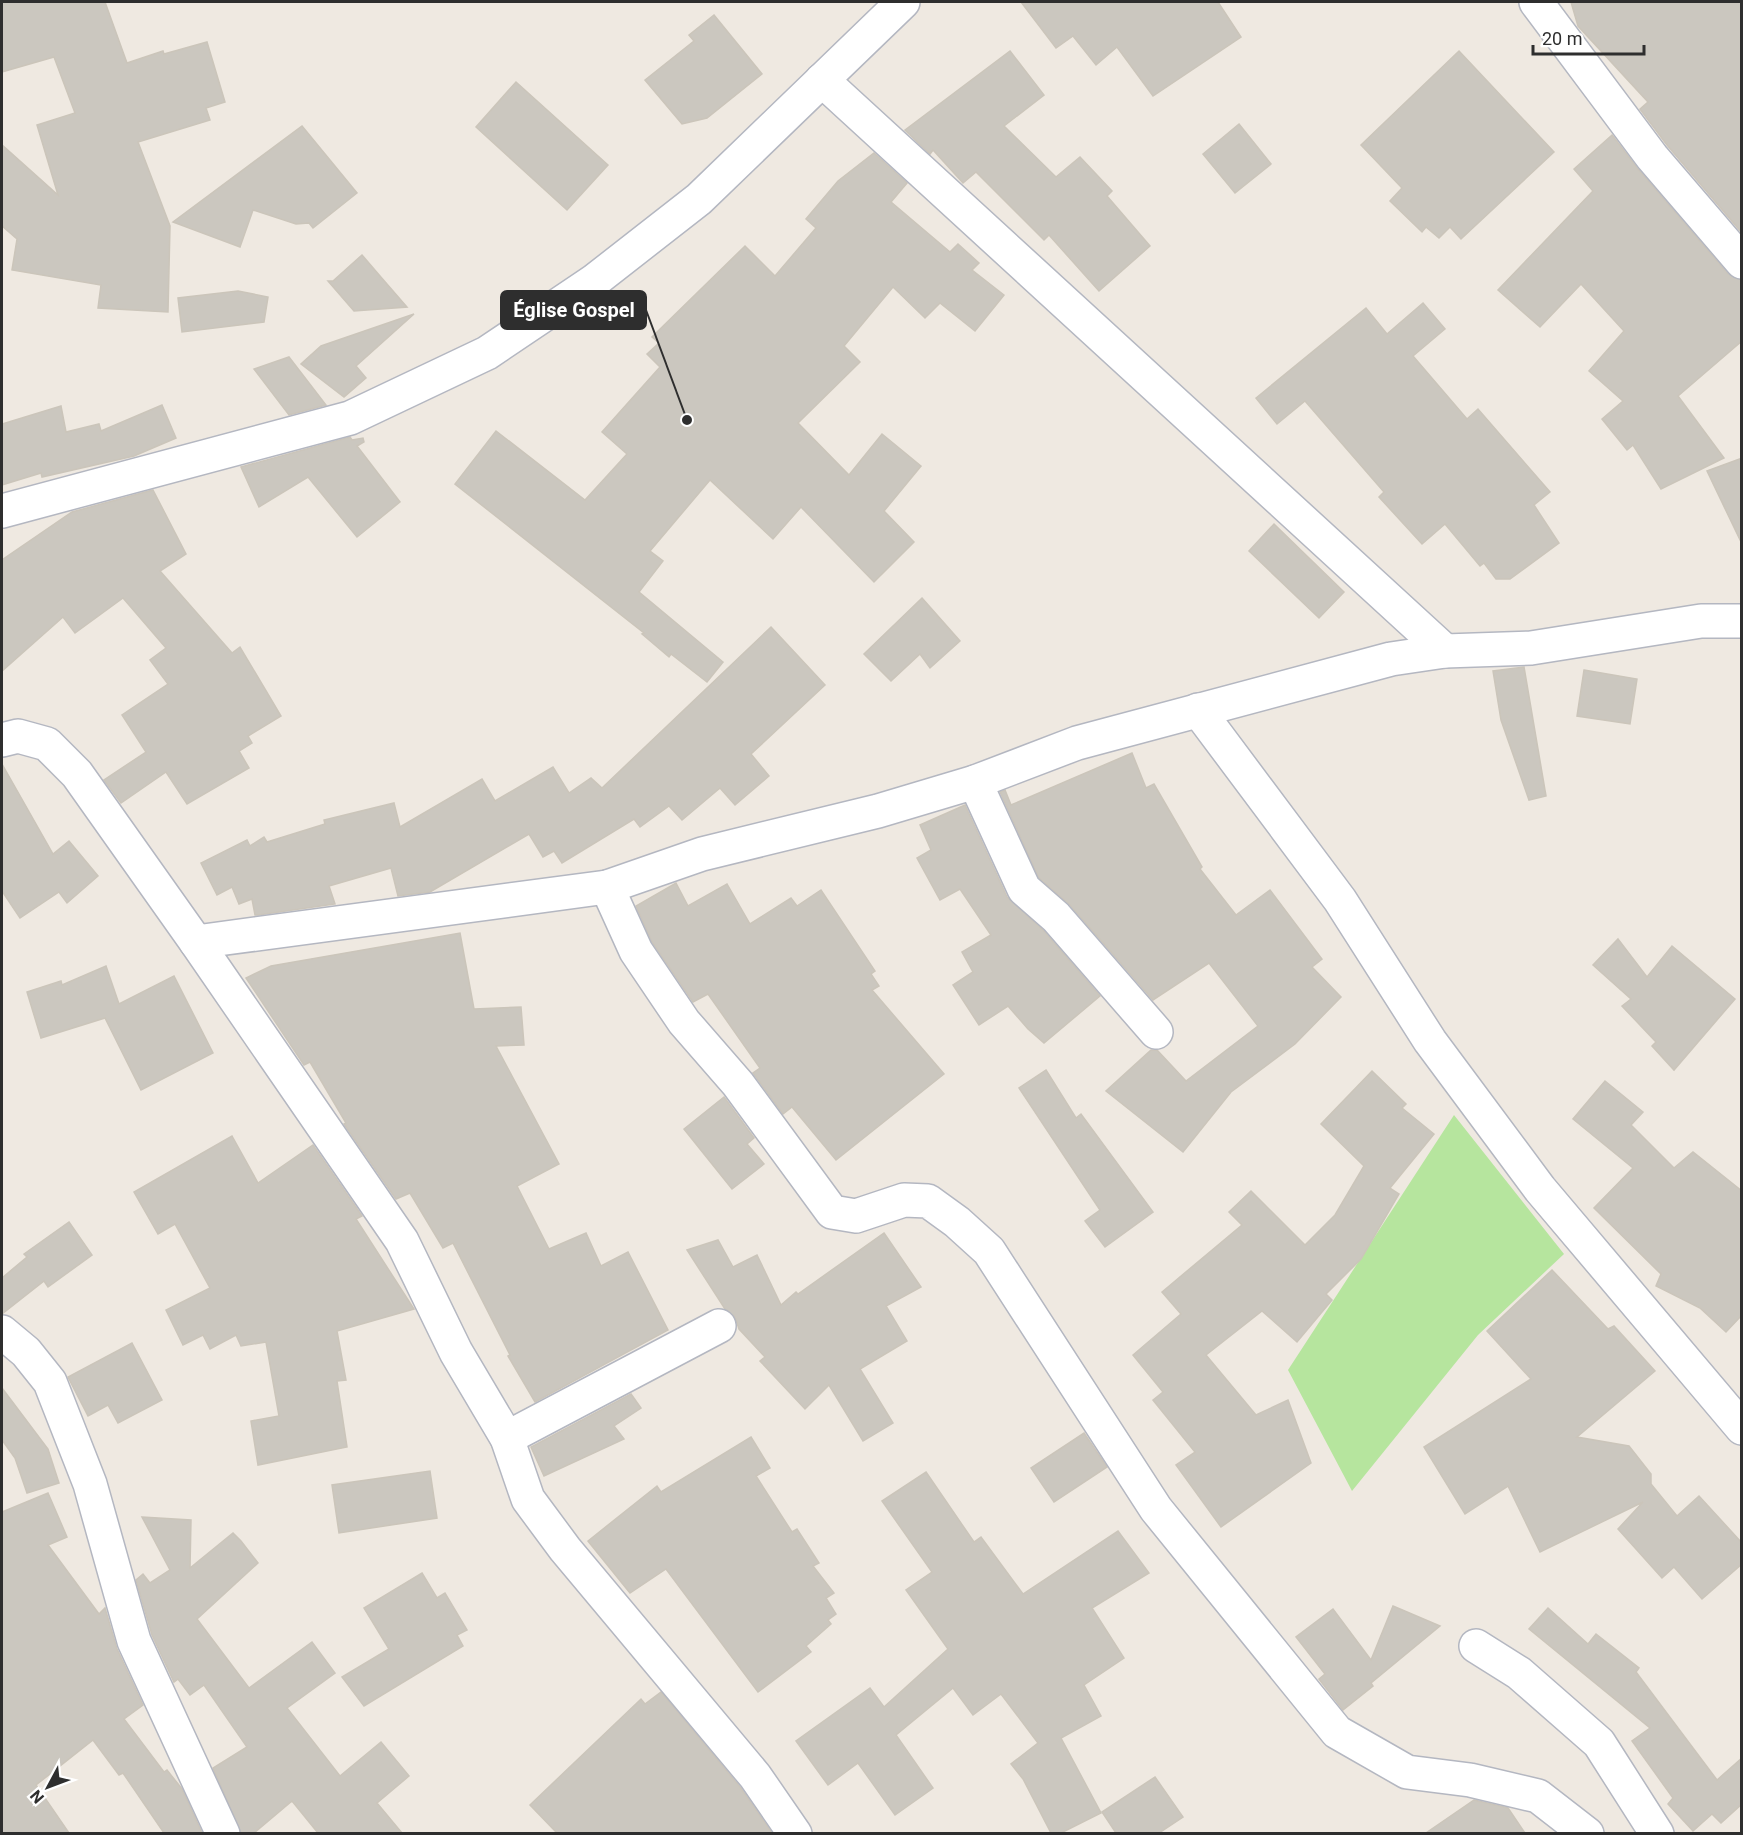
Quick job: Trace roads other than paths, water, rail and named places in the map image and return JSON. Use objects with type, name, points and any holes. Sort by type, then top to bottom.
[{"type":"street","points":[[2,512],[350,418],[487,352],[594,282],[699,199],[903,2]]},
{"type":"street","points":[[1536,2],[1652,157],[1742,262]]},
{"type":"street","points":[[822,80],[1445,651]]},
{"type":"street","points":[[196,942],[607,887],[702,854],[878,811],[975,782],[1077,743],[1390,658],[1445,651],[1531,648],[1701,621],[1742,621]]},
{"type":"street","points":[[1198,710],[1340,900],[1430,1041],[1540,1189],[1742,1428]]},
{"type":"street","points":[[2,740],[18,736],[48,744],[76,774],[196,942],[402,1241],[456,1352],[507,1438],[528,1499],[565,1549],[755,1776],[795,1833]]},
{"type":"street","points":[[975,782],[1024,889],[1056,917],[1156,1032]]},
{"type":"street","points":[[607,887],[636,951],[684,1022],[738,1084],[832,1212],[856,1216],[904,1200],[928,1201],[957,1222],[989,1251],[1156,1509],[1337,1732],[1407,1772],[1470,1780],[1538,1796],[1587,1833]]},
{"type":"street","points":[[507,1438],[719,1326]]},
{"type":"street","points":[[2,1332],[26,1352],[50,1382],[90,1484],[134,1641],[223,1833]]},
{"type":"street","points":[[1476,1646],[1519,1673],[1599,1743],[1657,1833]]},
{"type":"place","name":"Église Gospel","points":[[687,420]]}]
